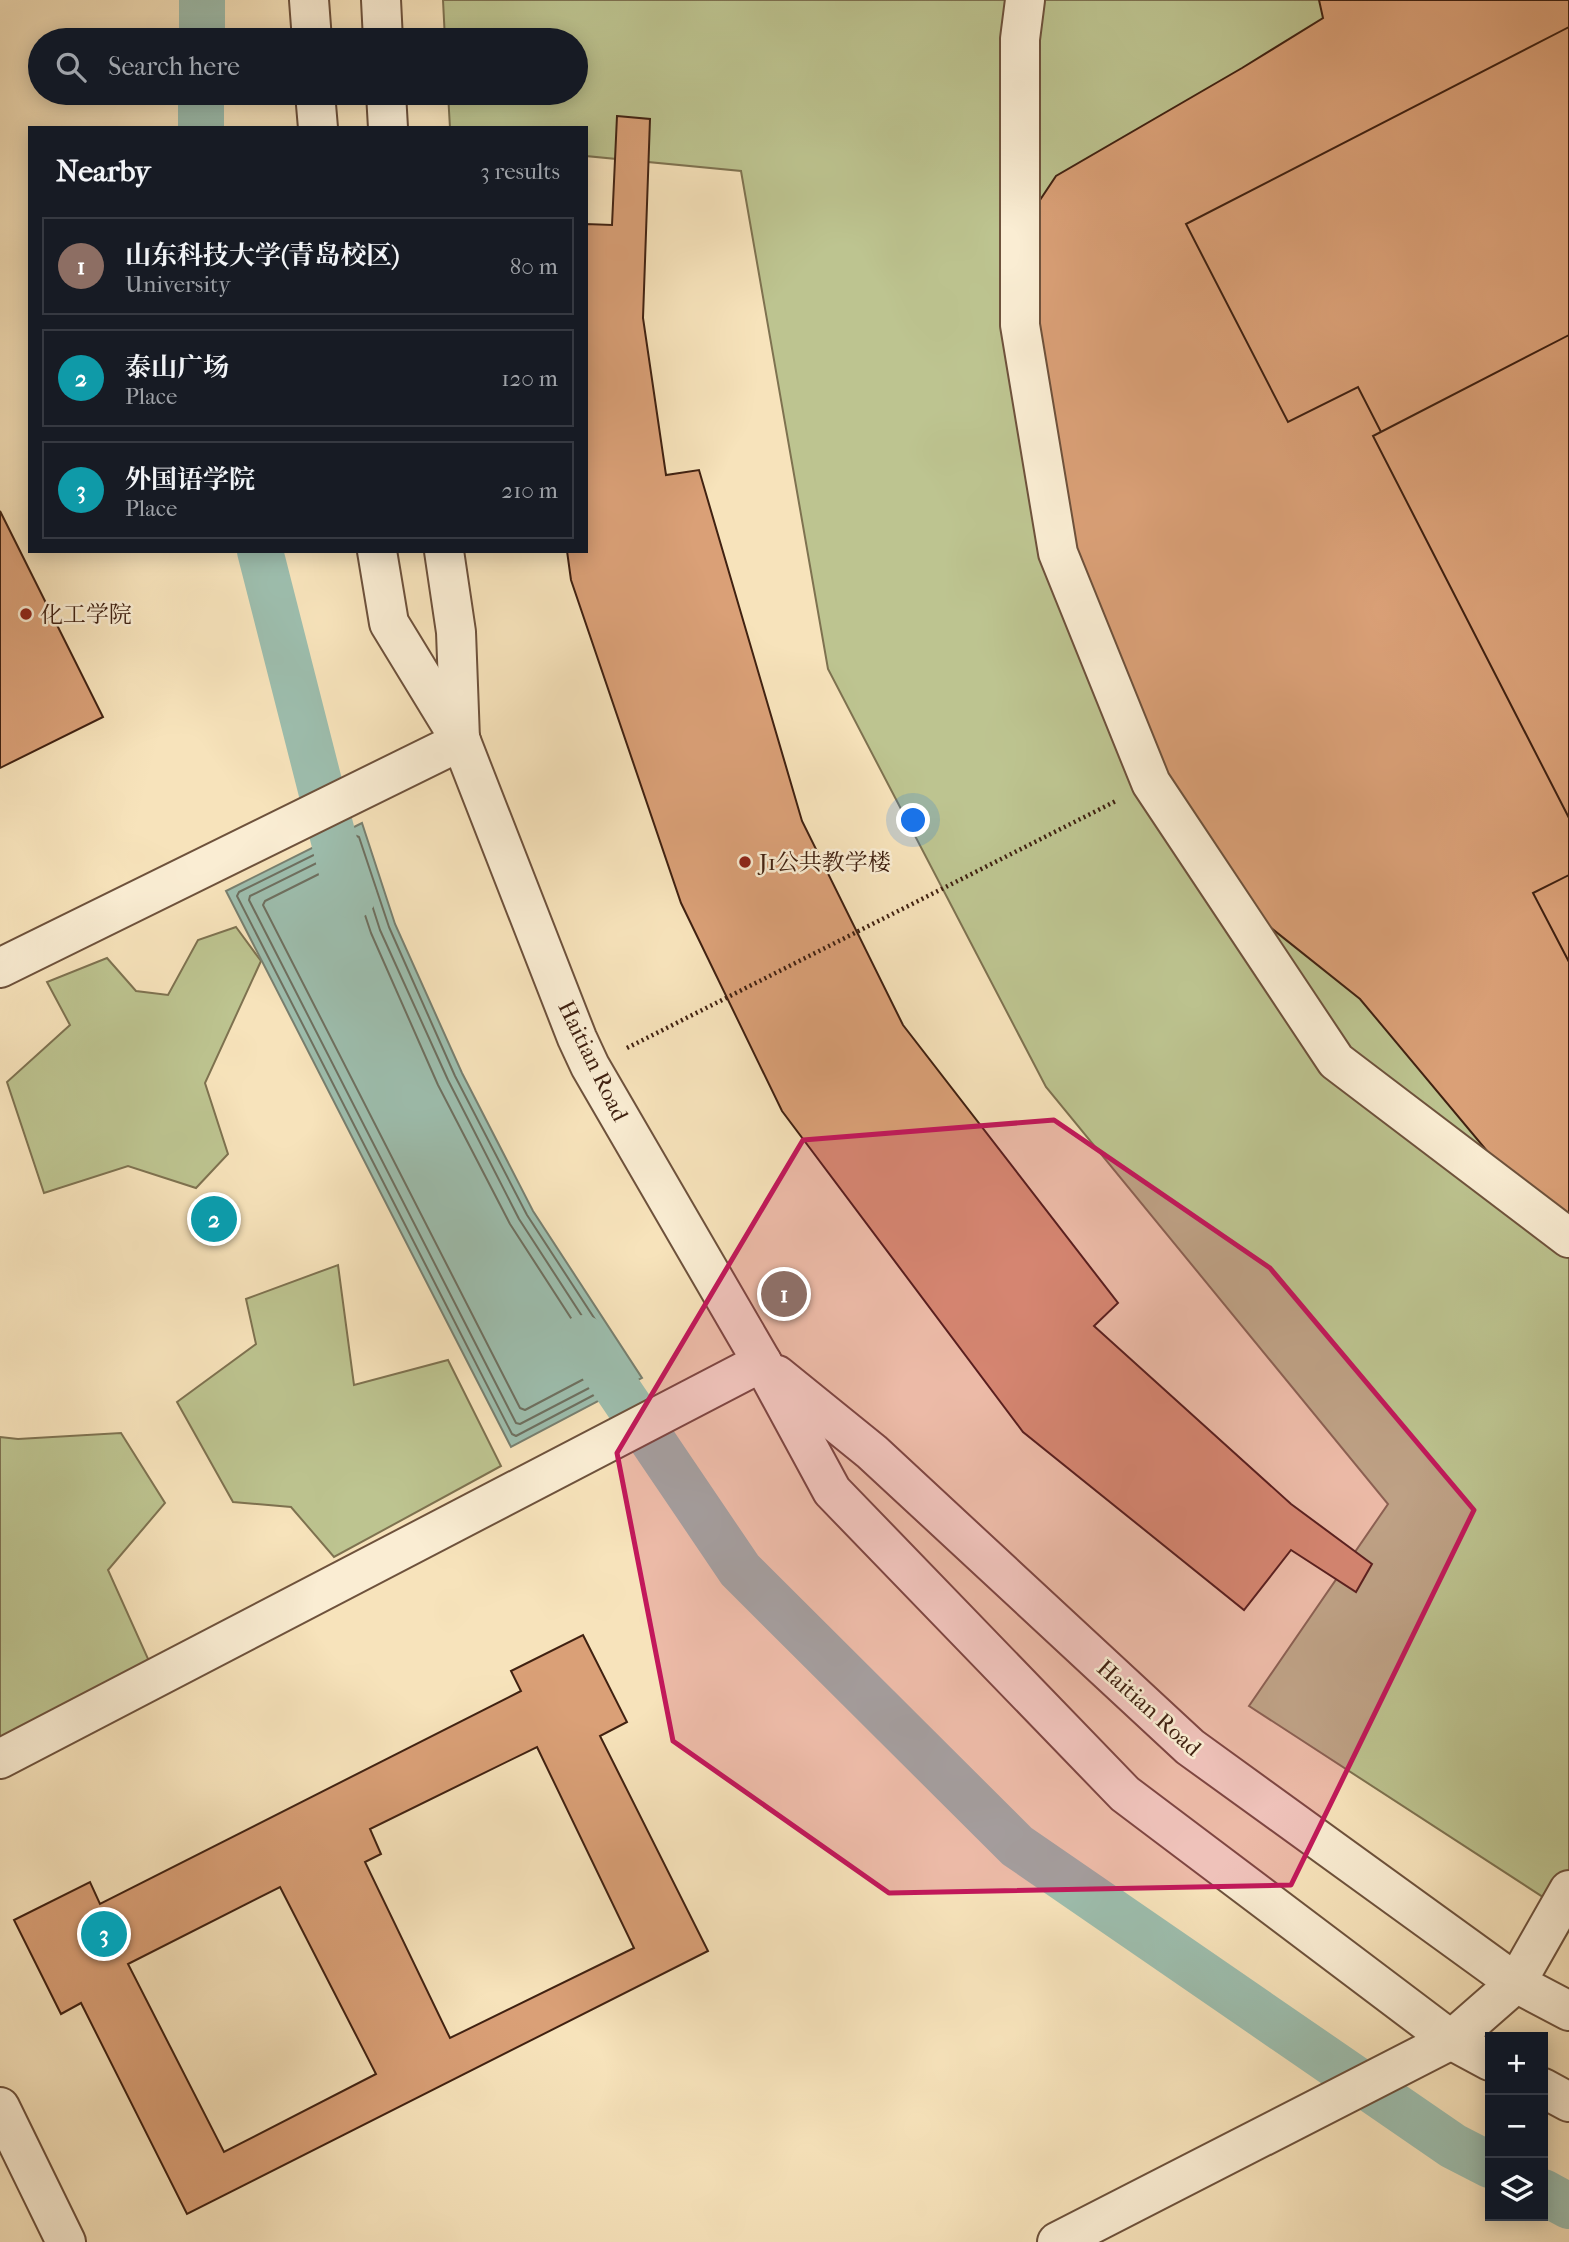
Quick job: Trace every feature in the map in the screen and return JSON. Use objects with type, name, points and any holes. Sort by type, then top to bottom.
[{"type":"lane","points":[[309,0],[311,28]]},
{"type":"lane","points":[[381,0],[382,28]]},
{"type":"lane","points":[[1025,0],[1020,39],[1020,325],[1058,553],[1152,783],[1336,1061],[1569,1238]]},
{"type":"lane","points":[[316,105],[318,126]]},
{"type":"lane","points":[[387,105],[388,126]]},
{"type":"lane","name":"Haitian Road","points":[[377,553],[389,623],[460,741],[590,1066],[762,1363],[832,1491],[1125,1794],[1451,2040],[1485,2058]]},
{"type":"lane","name":"Haitian Road","points":[[444,553],[456,632],[460,741]]},
{"type":"lane","points":[[0,968],[460,741]]},
{"type":"lane","points":[[0,1759],[762,1363]]},
{"type":"lane","name":"Haitian Road","points":[[762,1363],[872,1452],[1190,1747],[1516,1983],[1569,2011]]},
{"type":"lane","points":[[1057,2242],[1451,2040],[1516,1983],[1569,1890]]},
{"type":"lane","points":[[1548,2091],[1569,2102]]},
{"type":"lane","points":[[0,2107],[66,2242]]},
{"type":"path","points":[[590,1066],[1152,783]]},
{"type":"highlighted area","points":[[1054,1120],[1270,1268],[1474,1510],[1291,1885],[889,1893],[673,1741],[617,1453],[803,1140]]},
{"type":"green space","points":[[443,0],[1569,0],[1569,1914],[1249,1706],[1388,1504],[1046,1087],[828,669],[741,171],[588,156],[588,126],[450,126],[449,105],[588,105],[588,28],[444,28]]},
{"type":"green space","points":[[236,927],[261,961],[205,1083],[228,1154],[196,1188],[128,1166],[44,1193],[7,1082],[70,1025],[47,982],[107,958],[136,991],[168,995],[198,940]]},
{"type":"green space","points":[[338,1265],[354,1385],[448,1360],[501,1466],[334,1557],[291,1507],[233,1502],[177,1402],[256,1344],[246,1299]]},
{"type":"green space","points":[[121,1433],[165,1503],[108,1570],[149,1661],[0,1743],[0,1437],[18,1439]]},
{"type":"water","points":[[362,823],[395,924],[462,1073],[533,1211],[642,1378],[511,1447],[226,891]]},
{"type":"building","points":[[1319,0],[1569,0],[1569,1212],[1543,1218],[1360,999],[1221,888],[1096,648],[1040,444],[1020,230],[1056,176],[1323,18]]},
{"type":"building","points":[[1569,27],[1569,799],[1358,387],[1288,422],[1186,224]]},
{"type":"building","name":"J1公共教学楼","points":[[617,116],[650,119],[643,318],[666,475],[699,470],[802,821],[903,1025],[1118,1303],[1094,1326],[1291,1504],[1372,1564],[1356,1592],[1291,1550],[1244,1610],[1023,1432],[782,1111],[681,903],[571,580],[567,553],[588,553],[588,224],[612,225]]},
{"type":"building","points":[[1569,335],[1569,818],[1373,436]]},
{"type":"building","name":"化工学院","points":[[0,511],[103,717],[0,768]]},
{"type":"building","points":[[1569,875],[1569,962],[1533,893]]},
{"type":"building","points":[[583,1635],[627,1722],[600,1736],[708,1951],[187,2214],[81,2003],[61,2014],[14,1920],[90,1882],[100,1904],[521,1691],[511,1671]],"holes":[[[537,1747],[634,1948],[450,2038],[365,1862],[381,1854],[370,1829]],[[280,1887],[376,2074],[224,2152],[128,1964]]]},
{"type":"waterway","points":[[202,0],[202,28]]},
{"type":"waterway","points":[[201,105],[201,126]]},
{"type":"waterway","points":[[261,553],[343,876],[353,896]]},
{"type":"waterway","points":[[583,1338],[740,1570],[1017,1846],[1453,2146],[1485,2162]]},
{"type":"waterway","points":[[1548,2195],[1569,2206]]},
{"type":"place","name":"化工学院","points":[[26,614]]},
{"type":"place","name":"J1公共教学楼","points":[[745,862]]},
{"type":"place","name":"泰山广场","points":[[214,1219]]},
{"type":"place","name":"山东科技大学(青岛校区)","points":[[784,1294]]},
{"type":"place","name":"外国语学院","points":[[104,1934]]}]
